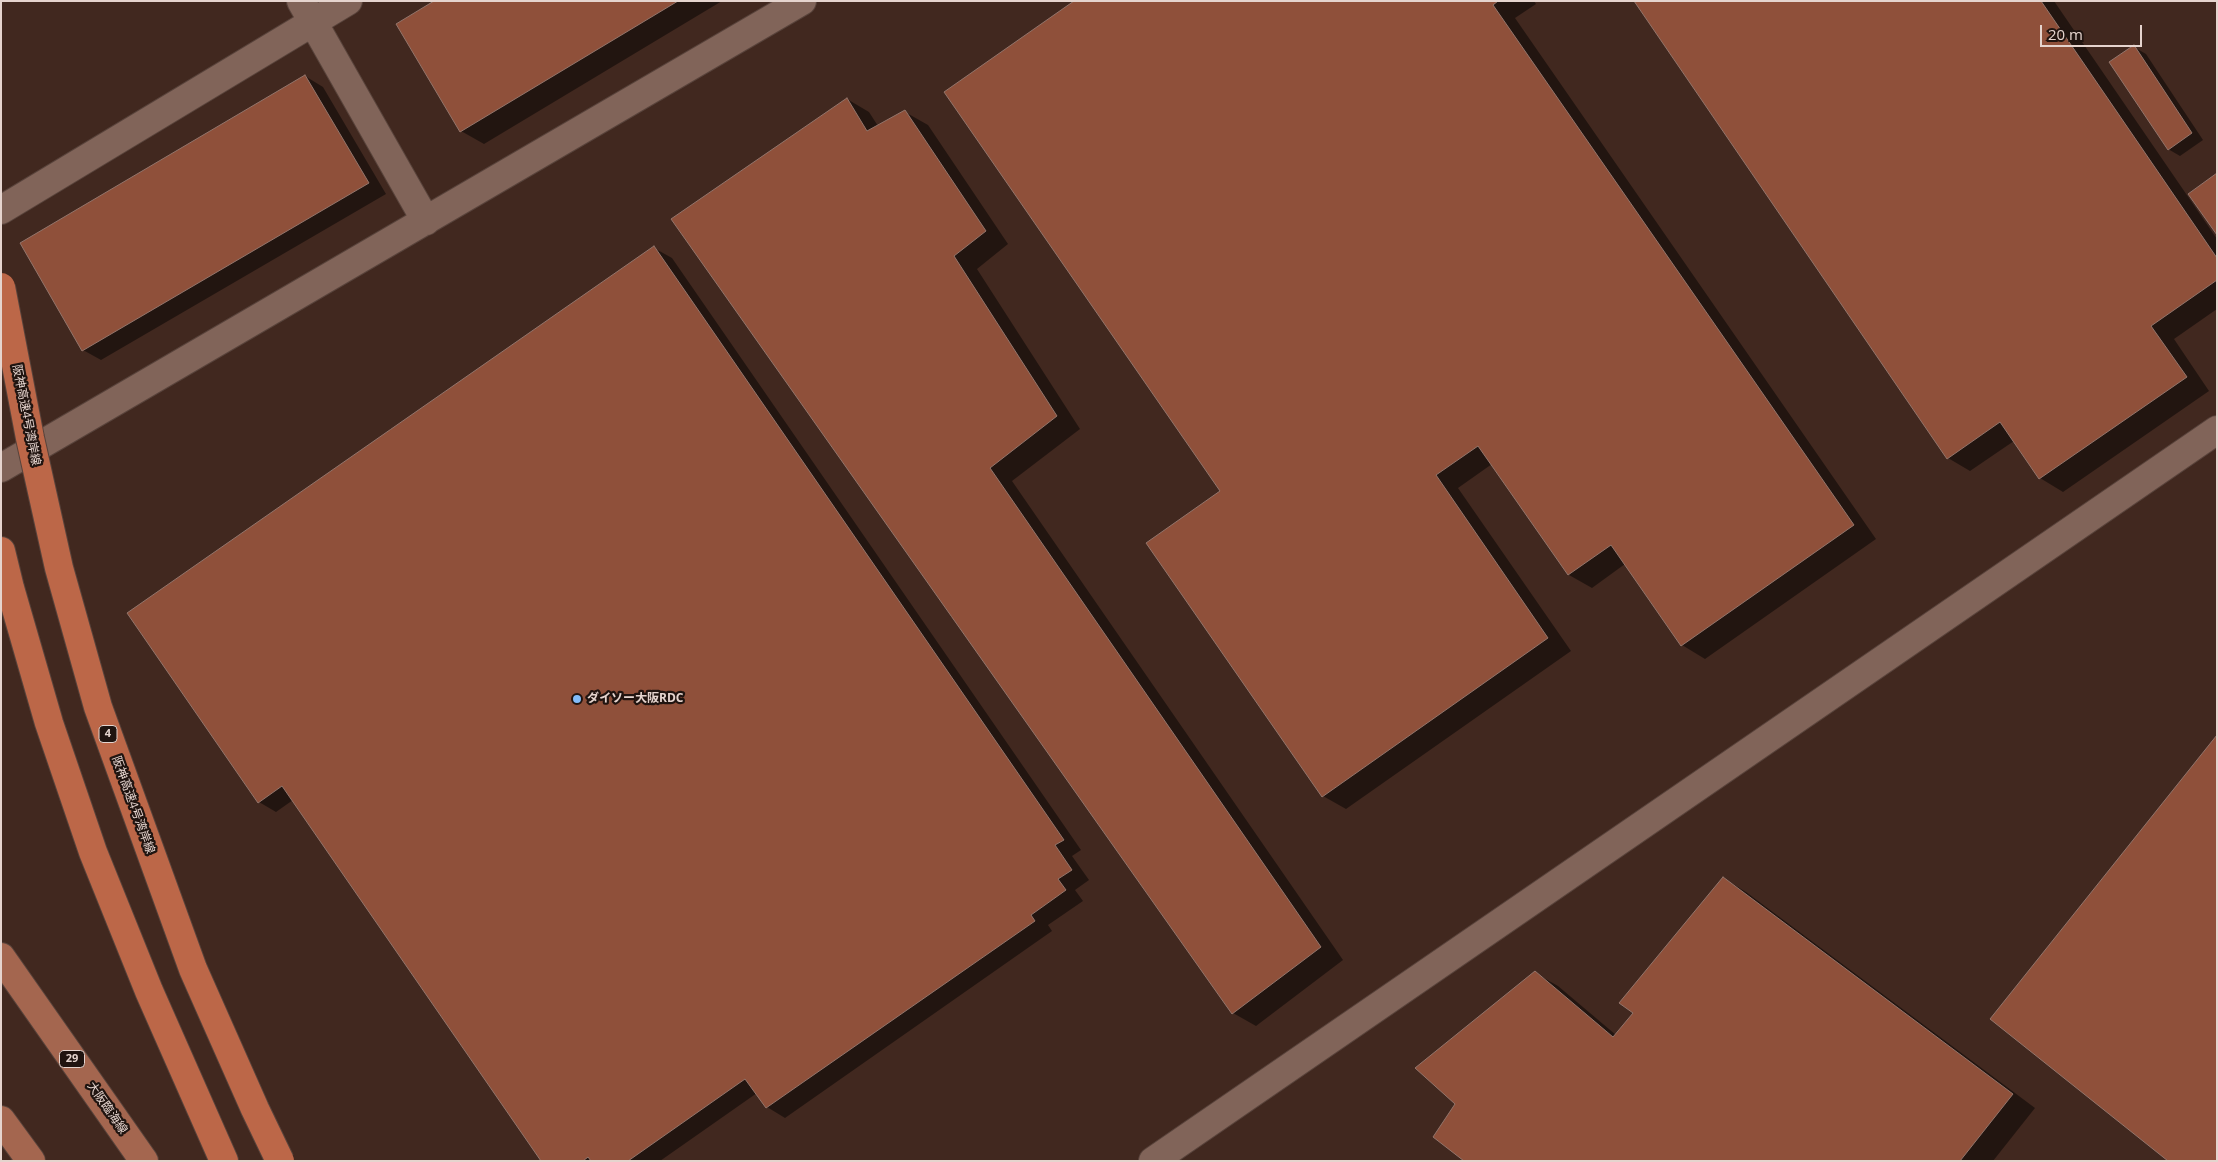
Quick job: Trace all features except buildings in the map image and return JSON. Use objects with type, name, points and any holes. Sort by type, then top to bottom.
[{"type":"highway","name":"阪神高速4号湾岸線","points":[[1,287],[30,438],[58,568],[98,707],[193,969],[280,1161]]},
{"type":"highway","points":[[1,551],[49,723],[94,852],[148,991],[224,1161]]},
{"type":"main road","name":"大阪臨海線","points":[[1,957],[144,1161]]},
{"type":"main road","points":[[1,1120],[31,1161]]},
{"type":"street","points":[[1,210],[307,12],[348,1]]},
{"type":"street","points":[[1,468],[802,1]]},
{"type":"street","points":[[307,12],[426,221]]},
{"type":"street","points":[[1,363],[48,442]]},
{"type":"street","points":[[1153,1161],[2217,430]]},
{"type":"place","name":"ダイソー大阪RDC","points":[[577,699]]}]
